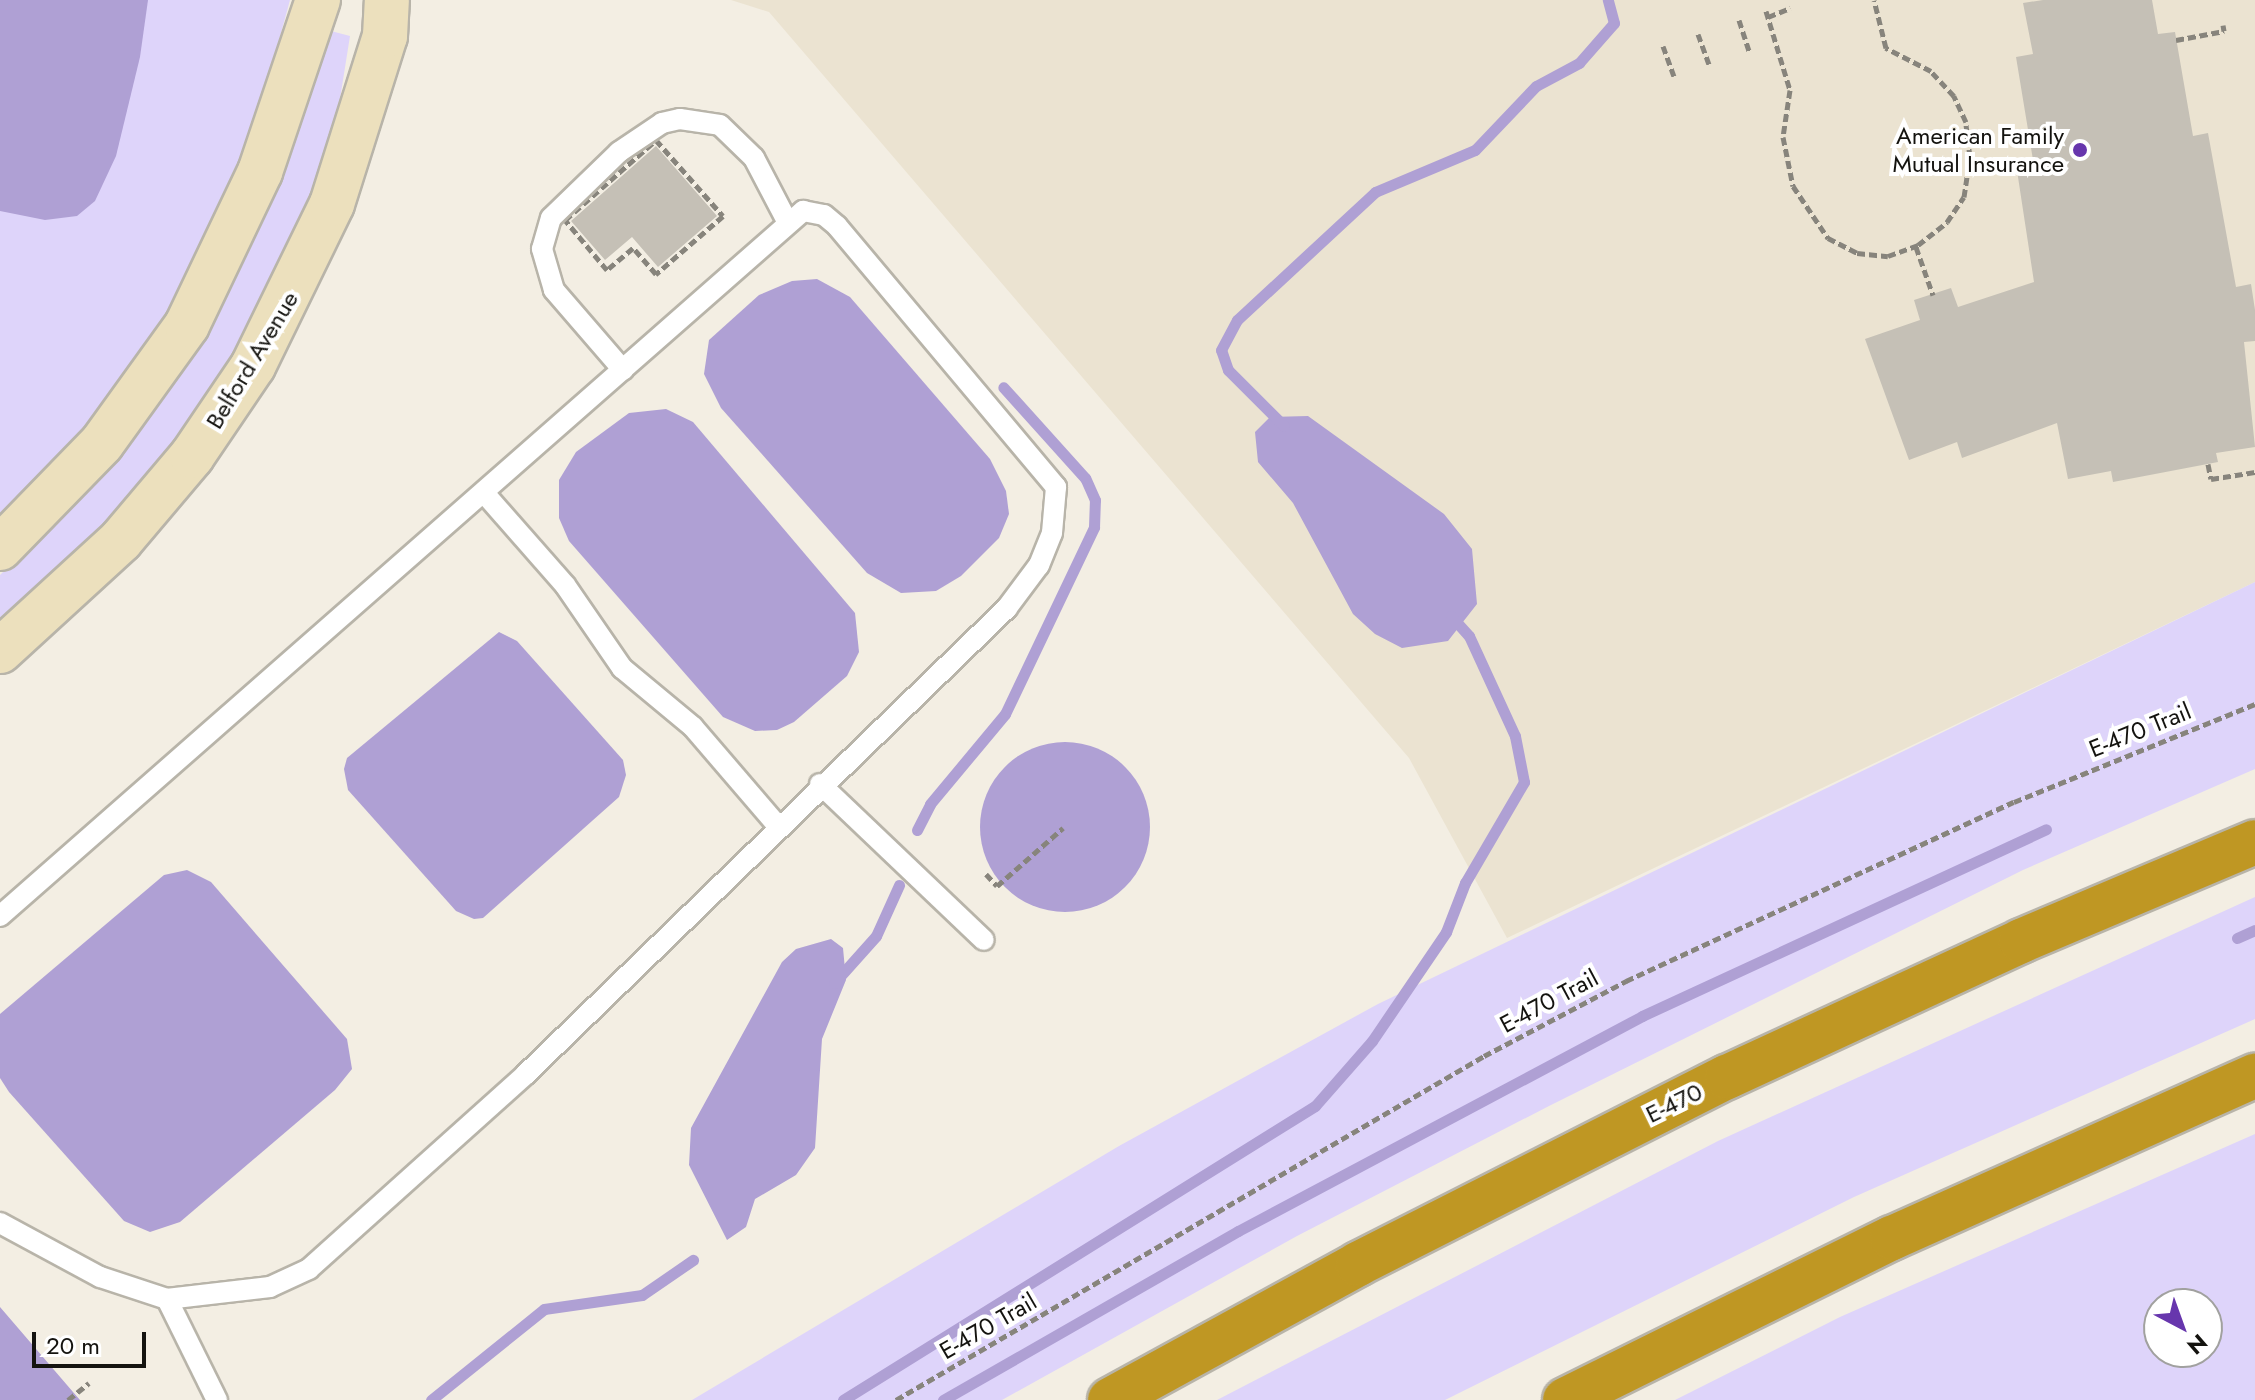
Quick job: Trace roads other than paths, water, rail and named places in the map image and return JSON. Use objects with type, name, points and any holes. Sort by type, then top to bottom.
[{"type":"highway","name":"E-470","points":[[1110,1400],[1425,1229],[1727,1077],[2021,941],[2255,842]]},
{"type":"highway","points":[[1565,1400],[1892,1238],[2255,1076]]},
{"type":"main road","points":[[0,548],[86,462],[183,332],[246,206],[318,0]]},
{"type":"main road","name":"Belford Avenue","points":[[0,651],[121,540],[192,456],[239,389],[322,229],[391,12]]},
{"type":"lane","points":[[623,370],[554,290],[542,249],[551,218],[619,152],[662,123],[680,119],[720,125],[754,158],[788,223]]},
{"type":"lane","points":[[0,916],[485,494],[788,223],[808,210],[831,220],[1047,471],[1058,494],[1052,533],[1016,597],[777,825],[525,1075],[309,1269],[270,1287],[215,1298],[167,1299],[100,1277],[0,1223]]},
{"type":"lane","points":[[485,494],[565,585],[622,668],[693,727],[777,825]]},
{"type":"lane","points":[[820,784],[984,940]]},
{"type":"lane","points":[[167,1299],[217,1400]]},
{"type":"waterway","points":[[1284,426],[1228,370],[1221,350],[1237,320],[1375,192],[1475,150],[1536,86],[1579,63],[1614,23],[1608,0]]},
{"type":"waterway","points":[[917,830],[930,804],[1005,714],[1094,527],[1095,500],[1085,478],[1003,387]]},
{"type":"waterway","points":[[843,1400],[1315,1106],[1372,1041],[1446,932],[1465,883],[1524,782],[1515,736],[1469,636],[1451,616]]},
{"type":"waterway","points":[[943,1400],[1238,1231],[1642,1016],[2046,829]]},
{"type":"waterway","points":[[834,983],[876,936],[899,885]]},
{"type":"waterway","points":[[2237,938],[2255,930]]},
{"type":"waterway","points":[[431,1400],[544,1309],[642,1295],[693,1260]]},
{"type":"place","name":"American Family Mutual Insurance","points":[[2080,150]]}]
